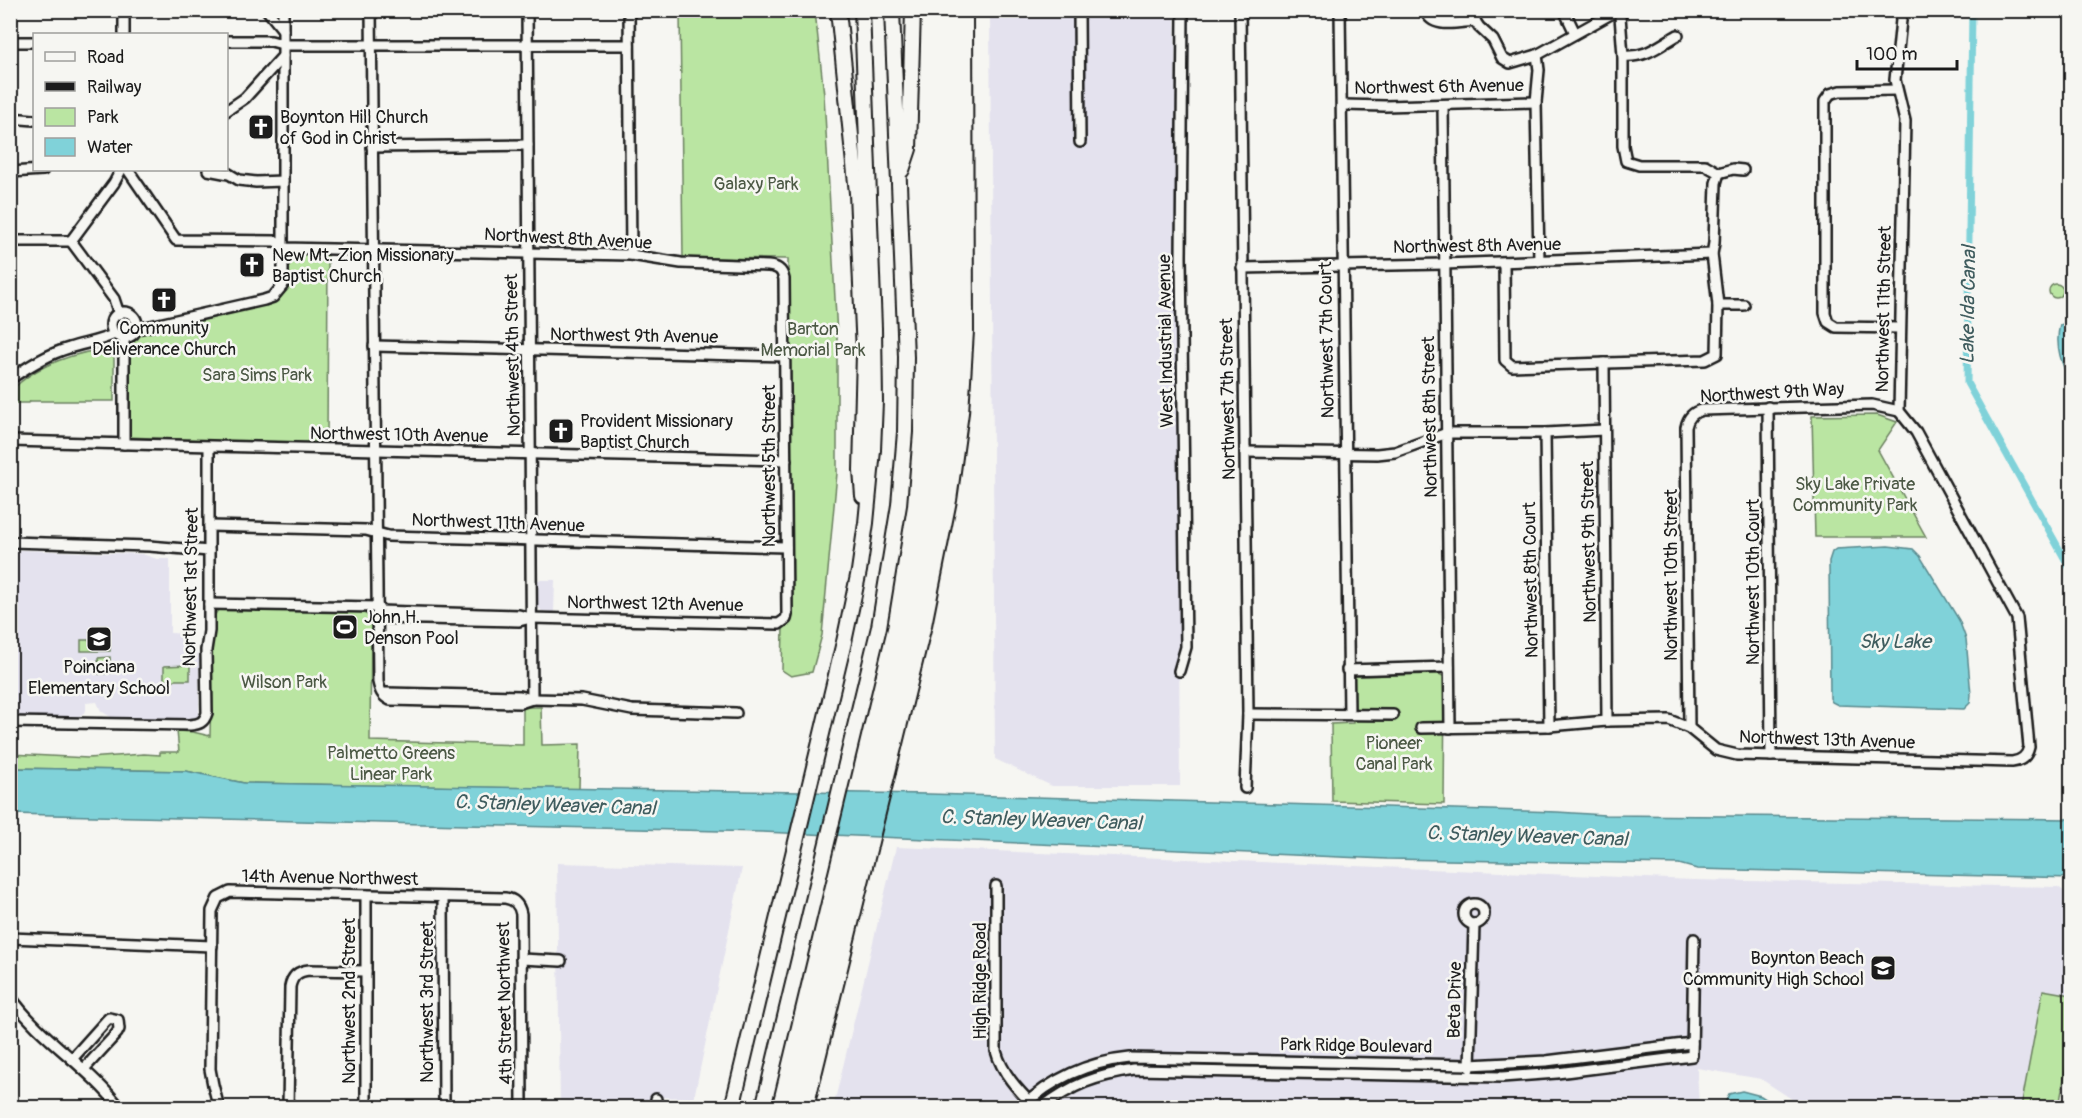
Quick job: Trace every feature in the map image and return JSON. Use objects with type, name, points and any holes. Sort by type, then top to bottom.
[{"type":"highway","points":[[838,10],[857,193],[864,376],[861,470],[866,523]]},
{"type":"highway","points":[[733,1104],[852,603],[866,523],[873,450],[875,376],[862,10]]},
{"type":"highway","points":[[763,1107],[884,603],[896,530],[905,432],[906,357],[892,10]]},
{"type":"highway","points":[[899,181],[909,149],[913,10]]},
{"type":"street","points":[[124,10],[124,33]]},
{"type":"street","points":[[267,10],[283,30]]},
{"type":"street","points":[[137,328],[273,297],[283,285],[283,10]]},
{"type":"street","points":[[371,10],[376,533],[380,691],[389,694],[476,699],[520,696],[532,699],[582,700],[632,710],[736,713]]},
{"type":"street","name":"Northwest 4th Street","points":[[527,10],[532,699]]},
{"type":"street","points":[[628,10],[631,255]]},
{"type":"street","points":[[1079,10],[1080,142]]},
{"type":"street","name":"West Industrial Avenue","points":[[1179,671],[1186,647],[1181,257],[1183,10]]},
{"type":"street","name":"Northwest 7th Street","points":[[1240,10],[1248,714],[1245,788]]},
{"type":"street","name":"Northwest 7th Court","points":[[1340,10],[1343,105],[1347,670]]},
{"type":"street","points":[[1425,10],[1427,17],[1435,22],[1476,16],[1484,33],[1493,40],[1502,58],[1514,63],[1538,55],[1618,11],[1623,56],[1623,146],[1626,160],[1639,165],[1705,165],[1719,173],[1733,169],[1743,170]]},
{"type":"street","points":[[1564,10],[1575,33]]},
{"type":"street","name":"Northwest 11th Street","points":[[1902,10],[1895,70],[1897,90],[1905,121],[1899,411],[1916,432],[2017,618],[2029,747],[2025,756]]},
{"type":"street","points":[[1623,56],[1636,57],[1646,54],[1678,35]]},
{"type":"street","points":[[228,41],[271,41],[283,45],[371,46],[629,45]]},
{"type":"street","points":[[10,42],[33,42]]},
{"type":"street","points":[[1538,55],[1536,102],[1539,261]]},
{"type":"street","points":[[228,110],[245,98],[283,56]]},
{"type":"street","points":[[1897,90],[1835,91],[1827,97],[1824,106],[1824,248],[1825,313],[1828,322],[1836,327],[1900,328]]},
{"type":"street","name":"Northwest 6th Avenue","points":[[1343,105],[1536,102]]},
{"type":"street","name":"Northwest 8th Street","points":[[1443,105],[1450,728]]},
{"type":"street","points":[[10,118],[33,120]]},
{"type":"street","points":[[372,147],[528,145]]},
{"type":"street","points":[[10,172],[33,171]]},
{"type":"street","points":[[71,241],[123,171]]},
{"type":"street","name":"Northwest 8th Avenue","points":[[125,171],[176,240],[276,241],[283,248],[631,255],[681,263],[768,266],[780,269]]},
{"type":"street","points":[[213,171],[229,174],[239,180],[283,181]]},
{"type":"street","points":[[1504,262],[1504,360],[1512,366],[1705,360],[1717,354],[1718,305],[1712,254],[1716,183],[1719,173]]},
{"type":"street","points":[[10,241],[71,241]]},
{"type":"street","points":[[71,241],[114,299],[119,314]]},
{"type":"street","name":"Northwest 8th Avenue","points":[[1242,268],[1444,264],[1712,254]]},
{"type":"street","name":"Northwest 5th Street","points":[[779,624],[786,619],[787,615],[784,279],[780,269]]},
{"type":"street","points":[[1718,305],[1744,305]]},
{"type":"street","points":[[10,379],[58,351],[119,336],[132,336],[137,328],[136,321],[131,315],[119,314]]},
{"type":"street","points":[[119,314],[112,323],[119,336],[124,444]]},
{"type":"street","name":"Northwest 9th Avenue","points":[[374,346],[785,356]]},
{"type":"street","name":"Northwest 9th Street","points":[[1604,363],[1607,721]]},
{"type":"street","name":"Northwest 9th Way","points":[[1687,422],[1693,414],[1702,410],[1872,405],[1899,411]]},
{"type":"street","name":"Northwest 10th Court","points":[[1768,407],[1771,756]]},
{"type":"street","name":"Northwest 10th Street","points":[[1687,422],[1689,728]]},
{"type":"street","points":[[1246,452],[1377,454],[1395,452],[1447,433],[1545,433],[1604,430]]},
{"type":"street","name":"Northwest 8th Court","points":[[1545,433],[1549,726]]},
{"type":"street","name":"Northwest 10th Avenue","points":[[10,441],[786,460]]},
{"type":"street","name":"Northwest 1st Street","points":[[10,722],[200,724],[206,718],[206,650],[209,631],[209,447]]},
{"type":"street","name":"Northwest 11th Avenue","points":[[209,526],[366,530],[388,536],[786,547]]},
{"type":"street","points":[[10,543],[149,546],[209,551]]},
{"type":"street","name":"Northwest 12th Avenue","points":[[209,604],[483,617],[519,621],[531,618],[779,624]]},
{"type":"street","points":[[1349,714],[1347,670],[1449,667]]},
{"type":"street","points":[[1248,714],[1393,715]]},
{"type":"street","name":"Northwest 13th Avenue","points":[[1421,728],[1549,726],[1658,719],[1675,721],[1689,728],[1707,744],[1721,752],[1737,755],[2012,762],[2017,762],[2025,756]]},
{"type":"street","name":"High Ridge Road","points":[[996,886],[996,1051],[1006,1074],[1035,1105]]},
{"type":"street","name":"14th Avenue Northwest","points":[[219,1107],[210,1069],[213,906],[218,898],[226,893],[505,898],[514,901]]},
{"type":"street","name":"Northwest 2nd Street","points":[[366,895],[366,1107]]},
{"type":"street","name":"Northwest 3rd Street","points":[[443,897],[444,1107]]},
{"type":"street","name":"4th Street Northwest","points":[[514,901],[521,914],[522,1107]]},
{"type":"street","name":"Beta Drive","points":[[1470,1078],[1474,924]]},
{"type":"street","points":[[10,938],[212,946]]},
{"type":"street","points":[[1692,1043],[1694,939]]},
{"type":"street","points":[[521,959],[561,961]]},
{"type":"street","points":[[288,1107],[292,978],[299,972],[309,969],[366,971]]},
{"type":"street","points":[[10,996],[39,1029],[120,1107]]},
{"type":"street","points":[[72,1059],[109,1018],[118,1020],[120,1024],[117,1033],[84,1070]]},
{"type":"street","name":"Park Ridge Boulevard","points":[[1692,1043],[1692,1056],[1502,1077],[1134,1070],[1087,1080],[1035,1105],[1062,1078],[1118,1059],[1470,1065],[1545,1061],[1692,1043]]},
{"type":"street","points":[[1585,1056],[1587,1069]]},
{"type":"street","points":[[1147,1058],[1147,1070]]},
{"type":"street","points":[[1340,1062],[1340,1075]]},
{"type":"street","points":[[1021,1107],[1035,1105]]},
{"type":"shaded area","points":[[990,11],[1175,11],[1180,786],[1052,786],[995,759]]},
{"type":"shaded area","name":"Poinciana Elementary School","points":[[19,550],[142,554],[157,559],[170,559],[170,633],[188,634],[188,651],[196,653],[199,657],[199,717],[189,721],[114,719],[101,711],[97,702],[86,703],[86,711],[76,719],[11,718],[10,558]]},
{"type":"shaded area","points":[[537,580],[555,580],[554,612],[542,611],[538,607]]},
{"type":"shaded area","points":[[896,847],[1694,880],[2058,887],[2071,896],[2071,1040],[2059,1107],[1804,1107],[1761,1079],[1697,1068],[1699,1107],[833,1108]]},
{"type":"shaded area","points":[[557,863],[742,868],[694,1098],[651,1097],[650,1107],[560,1107]]},
{"type":"green space","name":"Galaxy Park","points":[[680,11],[815,11],[824,95],[837,336],[837,473],[822,635],[812,672],[791,676],[782,670],[783,627],[791,616],[788,259],[683,258]]},
{"type":"green space","name":"Sara Sims Park","points":[[287,251],[328,251],[327,445],[127,437],[128,354],[134,339],[149,331],[278,300],[287,284]]},
{"type":"green space","points":[[2056,284],[2061,286],[2063,291],[2061,296],[2056,298],[2051,296],[2049,291],[2051,286]]},
{"type":"green space","points":[[114,348],[114,401],[11,403],[11,391],[45,366],[87,352]]},
{"type":"green space","name":"Sky Lake Private Community Park","points":[[1877,415],[1897,422],[1878,450],[1926,537],[1815,537],[1812,416]]},
{"type":"green space","points":[[218,610],[362,612],[371,617],[370,741],[523,745],[523,707],[541,707],[542,745],[580,744],[579,789],[244,783],[186,771],[11,768],[11,754],[88,758],[160,755],[160,752],[179,752],[177,731],[210,736],[214,618]]},
{"type":"green space","points":[[81,640],[110,640],[110,651],[81,651]]},
{"type":"green space","points":[[110,657],[111,673],[99,674],[98,658]]},
{"type":"green space","points":[[190,665],[190,680],[164,680],[164,666]]},
{"type":"green space","name":"Pioneer Canal Park","points":[[1439,674],[1445,677],[1444,804],[1332,801],[1331,724],[1353,723],[1353,679],[1356,676]]},
{"type":"green space","points":[[2043,990],[2071,995],[2071,1040],[2059,1107],[2021,1107]]},
{"type":"water","points":[[2072,321],[2071,383],[2058,348],[2058,333],[2060,325]]},
{"type":"water","name":"Sky Lake","points":[[1888,546],[1913,549],[1920,556],[1959,620],[1966,639],[1971,695],[1970,703],[1964,709],[1838,705],[1830,698],[1829,561],[1832,552],[1836,549]]},
{"type":"water","name":"C. Stanley Weaver Canal","points":[[11,768],[186,771],[244,783],[929,794],[1605,815],[2071,819],[2072,878],[1697,869],[1679,864],[1387,859],[762,832],[11,814]]},
{"type":"water","points":[[1742,1091],[1761,1096],[1778,1107],[1723,1107],[1729,1094]]},
{"type":"waterway","name":"Lake Ida Canal","points":[[1972,10],[1967,383],[2072,572]]},
{"type":"railway","points":[[814,1108],[932,626],[957,501],[969,413],[974,331],[973,10]]},
{"type":"place","name":"Boynton Hill Church of God in Christ","points":[[261,127]]},
{"type":"place","name":"New Mt. Zion Missionary Baptist Church","points":[[252,265]]},
{"type":"place","name":"Community Deliverance Church","points":[[164,300]]},
{"type":"place","name":"Provident Missionary Baptist Church","points":[[561,431]]},
{"type":"place","name":"John H. Denson Pool","points":[[345,627]]},
{"type":"place","name":"Poinciana Elementary School","points":[[99,639]]},
{"type":"place","name":"Boynton Beach Community High School","points":[[1883,968]]},
{"type":"park label","name":"Barton Memorial Park","points":[[813,339]]},
{"type":"park label","name":"Wilson Park","points":[[284,682]]},
{"type":"park label","name":"Palmetto Greens Linear Park","points":[[391,763]]}]
